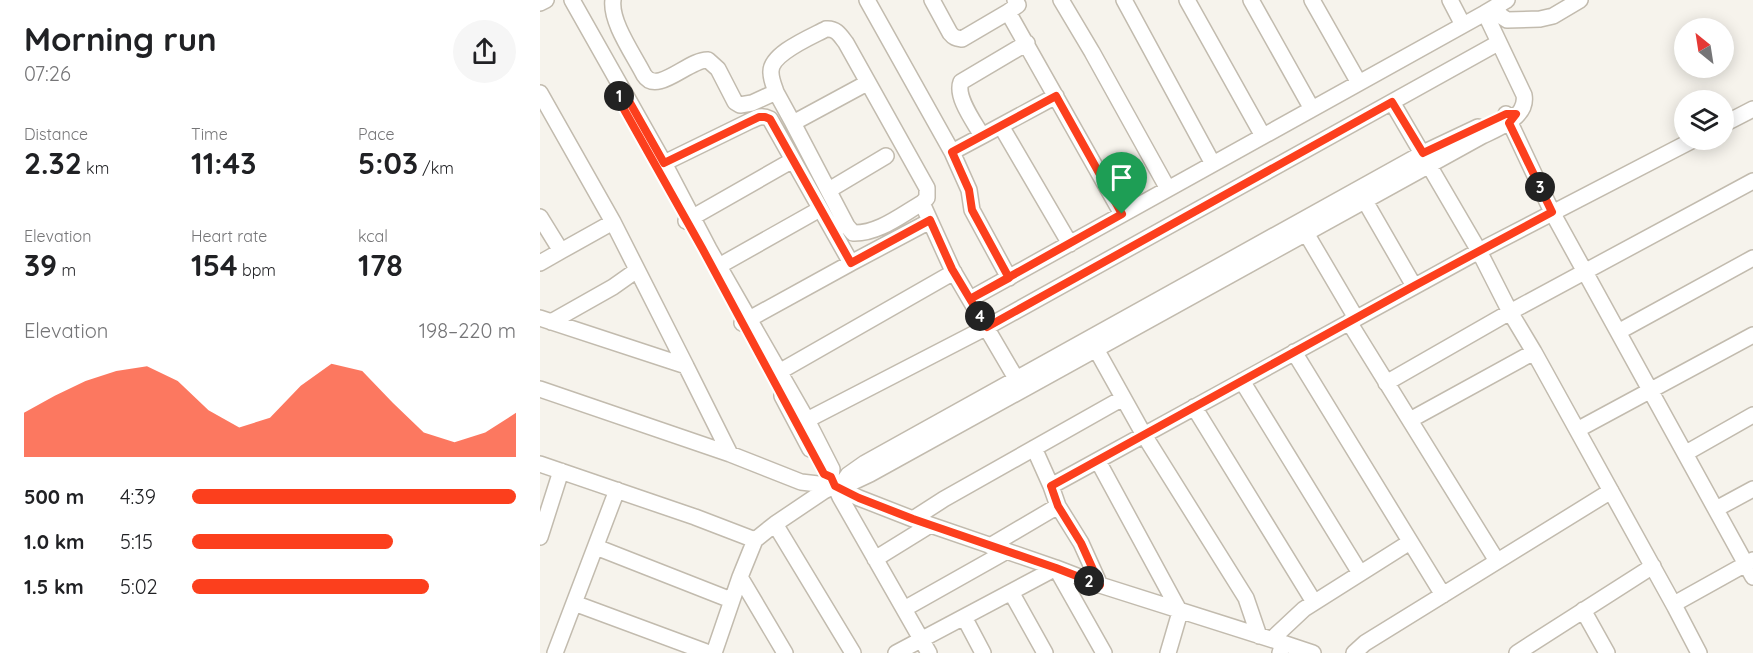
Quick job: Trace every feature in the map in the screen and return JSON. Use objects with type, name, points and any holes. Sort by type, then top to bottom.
[{"type":"street","points":[[540,3],[546,0]]},
{"type":"street","points":[[562,0],[664,163],[690,219],[719,266],[745,321],[807,420],[875,559],[925,647]]},
{"type":"street","points":[[572,0],[745,321],[824,474],[859,498],[913,519],[1180,612],[1274,643],[1313,653]]},
{"type":"street","points":[[613,0],[612,8],[618,25],[648,80],[660,82],[701,59],[708,60],[718,69],[735,102],[740,105],[752,103],[776,92]]},
{"type":"street","points":[[867,0],[952,152],[969,190],[972,210],[1009,278]]},
{"type":"street","points":[[932,0],[950,33],[958,39],[962,39],[1017,4],[1027,43],[1122,214]]},
{"type":"street","points":[[1061,0],[1168,189]]},
{"type":"street","points":[[1125,0],[1213,164]]},
{"type":"street","points":[[1187,0],[1263,136]]},
{"type":"street","points":[[1251,0],[1312,109]]},
{"type":"street","points":[[1312,0],[1359,83]]},
{"type":"street","points":[[1450,0],[1463,25]]},
{"type":"street","points":[[1496,6],[1501,16],[1507,20],[1540,19],[1553,16],[1580,0]]},
{"type":"street","points":[[970,299],[1496,6]]},
{"type":"street","points":[[714,653],[731,600],[755,540],[836,482],[866,463],[1019,384],[1426,159],[1510,117],[1522,108],[1525,102],[1524,95],[1498,43],[1496,6]]},
{"type":"street","points":[[826,29],[832,29],[846,43],[867,83],[927,188],[927,198],[874,230],[862,234],[853,233],[847,226],[776,92],[770,71],[774,62],[782,54],[826,29]]},
{"type":"street","points":[[982,136],[958,88],[961,82],[1027,43]]},
{"type":"street","points":[[807,420],[987,327],[1498,43]]},
{"type":"street","points":[[621,93],[644,75]]},
{"type":"street","points":[[794,123],[867,83]]},
{"type":"street","points":[[540,93],[613,222],[730,454]]},
{"type":"street","points":[[952,152],[1056,96]]},
{"type":"street","points":[[1392,102],[1479,251],[1510,312],[1653,566],[1699,653]]},
{"type":"street","points":[[1734,119],[1753,109]]},
{"type":"street","points":[[664,163],[759,117],[770,119],[851,263]]},
{"type":"street","points":[[1510,117],[1552,212],[1584,272],[1716,509],[1751,567],[1674,604]]},
{"type":"street","points":[[1001,126],[1070,244]]},
{"type":"street","points":[[1051,486],[1414,286],[1674,150]]},
{"type":"street","points":[[829,190],[886,156]]},
{"type":"street","points":[[1019,384],[1096,349],[1365,201],[1426,159]]},
{"type":"street","points":[[690,219],[793,160]]},
{"type":"street","points":[[1386,383],[1510,312],[1753,181]]},
{"type":"street","points":[[1365,201],[1414,286]]},
{"type":"street","points":[[922,203],[954,272],[1019,384]]},
{"type":"street","points":[[719,266],[820,209]]},
{"type":"street","points":[[540,217],[561,251]]},
{"type":"street","points":[[745,321],[930,220]]},
{"type":"street","points":[[540,263],[613,222]]},
{"type":"street","points":[[1306,233],[1386,383],[1497,561]]},
{"type":"street","points":[[1618,332],[1753,258]]},
{"type":"street","points":[[545,320],[613,287],[637,270]]},
{"type":"street","points":[[779,372],[954,272]]},
{"type":"street","points":[[545,320],[686,366]]},
{"type":"street","points":[[1577,430],[1753,335]]},
{"type":"street","points":[[1096,349],[1144,435],[1274,643]]},
{"type":"street","points":[[1294,352],[1443,595]]},
{"type":"street","points":[[1410,420],[1534,352]]},
{"type":"street","points":[[1242,381],[1360,573]]},
{"type":"street","points":[[540,389],[730,454],[801,482],[836,482]]},
{"type":"street","points":[[913,519],[944,499],[1123,398]]},
{"type":"street","points":[[1194,407],[1314,602]]},
{"type":"street","points":[[1686,453],[1753,415]]},
{"type":"street","points":[[1034,448],[1058,506],[1081,543],[1100,585]]},
{"type":"street","points":[[1098,461],[1180,612],[1168,653]]},
{"type":"street","points":[[540,464],[696,517],[755,540]]},
{"type":"street","points":[[540,537],[561,471]]},
{"type":"street","points":[[1716,509],[1753,489]]},
{"type":"street","points":[[555,653],[617,490]]},
{"type":"street","points":[[1354,653],[1365,643],[1611,491]]},
{"type":"street","points":[[990,546],[1058,506]]},
{"type":"street","points":[[775,524],[853,653]]},
{"type":"street","points":[[875,559],[930,525]]},
{"type":"street","points":[[1274,643],[1304,609],[1410,542]]},
{"type":"street","points":[[596,547],[731,600]]},
{"type":"street","points":[[904,609],[1007,551]]},
{"type":"street","points":[[1517,653],[1653,566]]},
{"type":"street","points":[[896,653],[925,647],[964,617],[1056,568]]},
{"type":"street","points":[[1056,568],[1104,653]]},
{"type":"street","points":[[740,577],[785,653]]},
{"type":"street","points":[[1011,592],[1045,653]]},
{"type":"street","points":[[574,603],[709,653]]},
{"type":"street","points":[[1583,610],[1607,653]]},
{"type":"street","points":[[964,617],[983,653]]},
{"type":"route","points":[[1122,214],[970,299],[952,269],[930,220],[851,263],[770,119],[759,117],[664,163],[625,94],[617,97],[702,248],[824,474],[831,477],[835,486],[913,519],[1100,585],[1081,543],[1058,506],[1051,486],[1552,212],[1509,123],[1516,114],[1506,114],[1423,153],[1392,102],[987,327],[970,299],[1009,278],[972,210],[969,190],[952,152],[1056,96],[1122,214]]}]
